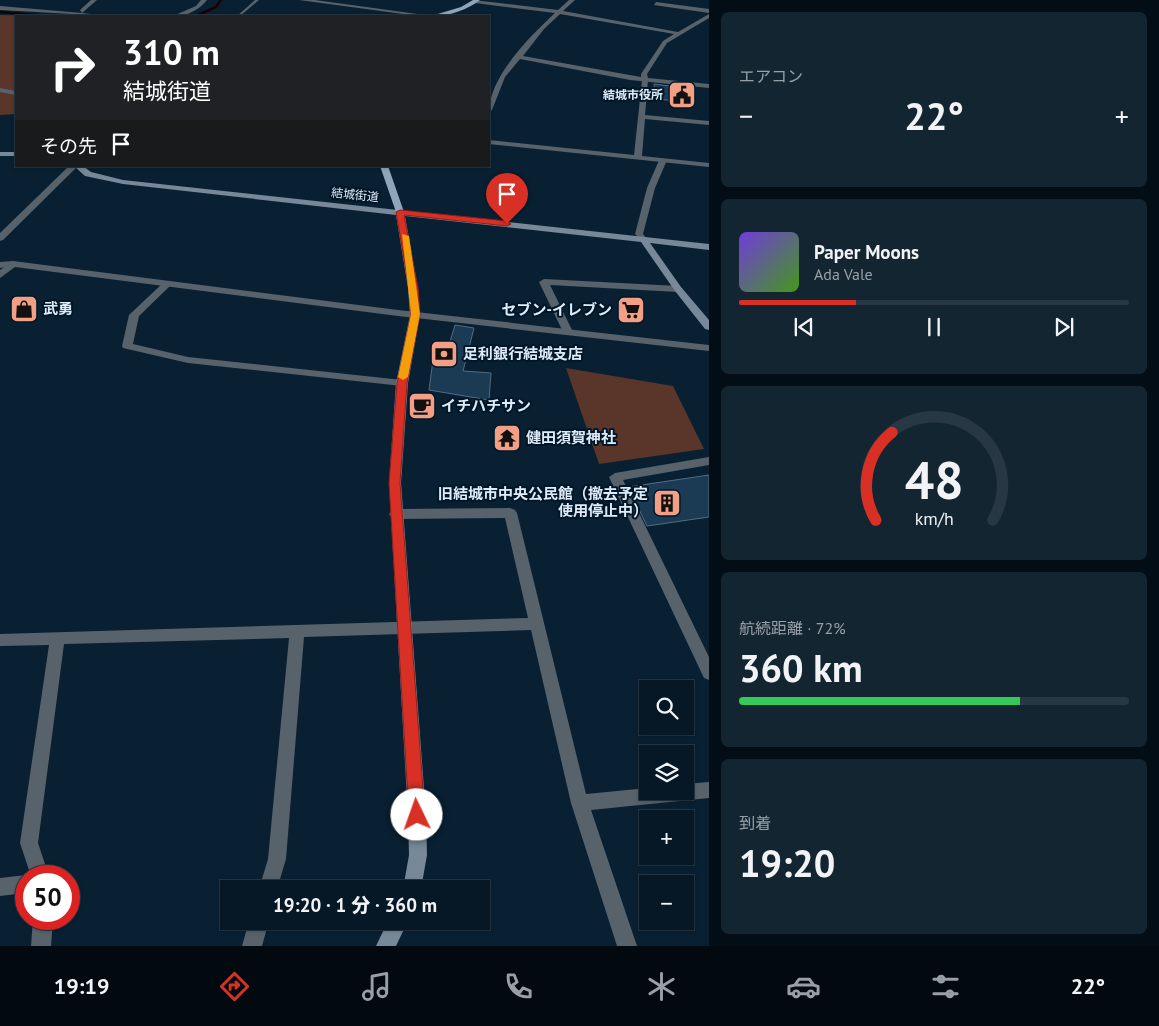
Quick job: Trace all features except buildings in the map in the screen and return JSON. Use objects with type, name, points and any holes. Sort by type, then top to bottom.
[{"type":"main road","points":[[438,15],[463,8],[476,0]]},
{"type":"main road","points":[[0,154],[15,154]]},
{"type":"main road","name":"結城街道","points":[[79,167],[88,174],[123,182],[709,247]]},
{"type":"main road","points":[[384,167],[400,212],[413,288],[415,314],[402,383],[396,456],[396,514],[405,627],[418,855],[414,880]]},
{"type":"main road","points":[[643,239],[709,327]]},
{"type":"main road","points":[[386,946],[394,930]]},
{"type":"street","points":[[82,8],[94,0]]},
{"type":"street","points":[[178,15],[198,7],[204,0]]},
{"type":"street","points":[[302,0],[421,15]]},
{"type":"street","points":[[476,0],[558,12],[681,34]]},
{"type":"street","points":[[490,107],[502,77],[558,12],[572,0]]},
{"type":"street","points":[[656,4],[709,11]]},
{"type":"street","points":[[18,9],[26,5]]},
{"type":"street","points":[[0,8],[93,15]]},
{"type":"street","points":[[638,157],[644,74],[665,42],[709,16]]},
{"type":"street","points":[[694,26],[702,27]]},
{"type":"street","points":[[519,57],[645,80],[709,86]]},
{"type":"street","points":[[0,90],[15,93]]},
{"type":"street","points":[[642,117],[709,123]]},
{"type":"street","points":[[490,142],[709,165]]},
{"type":"street","points":[[643,239],[639,234],[651,188],[663,160]]},
{"type":"street","points":[[0,238],[73,167]]},
{"type":"street","points":[[0,265],[13,264],[709,348]]},
{"type":"street","points":[[0,274],[13,264]]},
{"type":"street","points":[[568,332],[544,282],[678,288]]},
{"type":"street","points":[[167,284],[134,315],[128,346],[188,360],[402,383]]},
{"type":"street","points":[[709,461],[614,477],[709,672]]},
{"type":"street","points":[[396,514],[510,513],[580,803],[627,946]]},
{"type":"street","points":[[0,640],[57,640],[538,624]]},
{"type":"street","points":[[271,880],[277,859],[297,631]]},
{"type":"street","points":[[36,865],[29,843],[57,640]]},
{"type":"street","points":[[580,803],[709,790]]},
{"type":"street","points":[[0,887],[15,885]]},
{"type":"street","points":[[41,946],[42,930]]},
{"type":"street","points":[[252,946],[256,930]]},
{"type":"lane","points":[[239,15],[257,0]]},
{"type":"shaded area","points":[[0,15],[15,15],[15,114],[0,115]]},
{"type":"shaded area","points":[[566,368],[673,386],[704,449],[599,464]]},
{"type":"waterway","points":[[198,15],[216,7],[221,0]]},
{"type":"waterway","points":[[0,12],[35,15]]},
{"type":"slow traffic","points":[[403,377],[415,323],[413,288],[405,236]]},
{"type":"place","name":"結城市役所","points":[[682,95]]},
{"type":"place","name":"武勇","points":[[24,309]]},
{"type":"place","name":"セブン-イレブン","points":[[631,310]]},
{"type":"place","name":"足利銀行結城支店","points":[[444,354]]},
{"type":"place","name":"イチハチサン","points":[[422,406]]},
{"type":"place","name":"健田須賀神社","points":[[507,438]]},
{"type":"place","name":"旧結城市中央公民館（撤去予定 使用停止中）","points":[[667,503]]},
{"type":"route","points":[[417,815],[395,483],[397,429],[402,383],[415,323],[413,288],[400,212],[507,224]]}]
